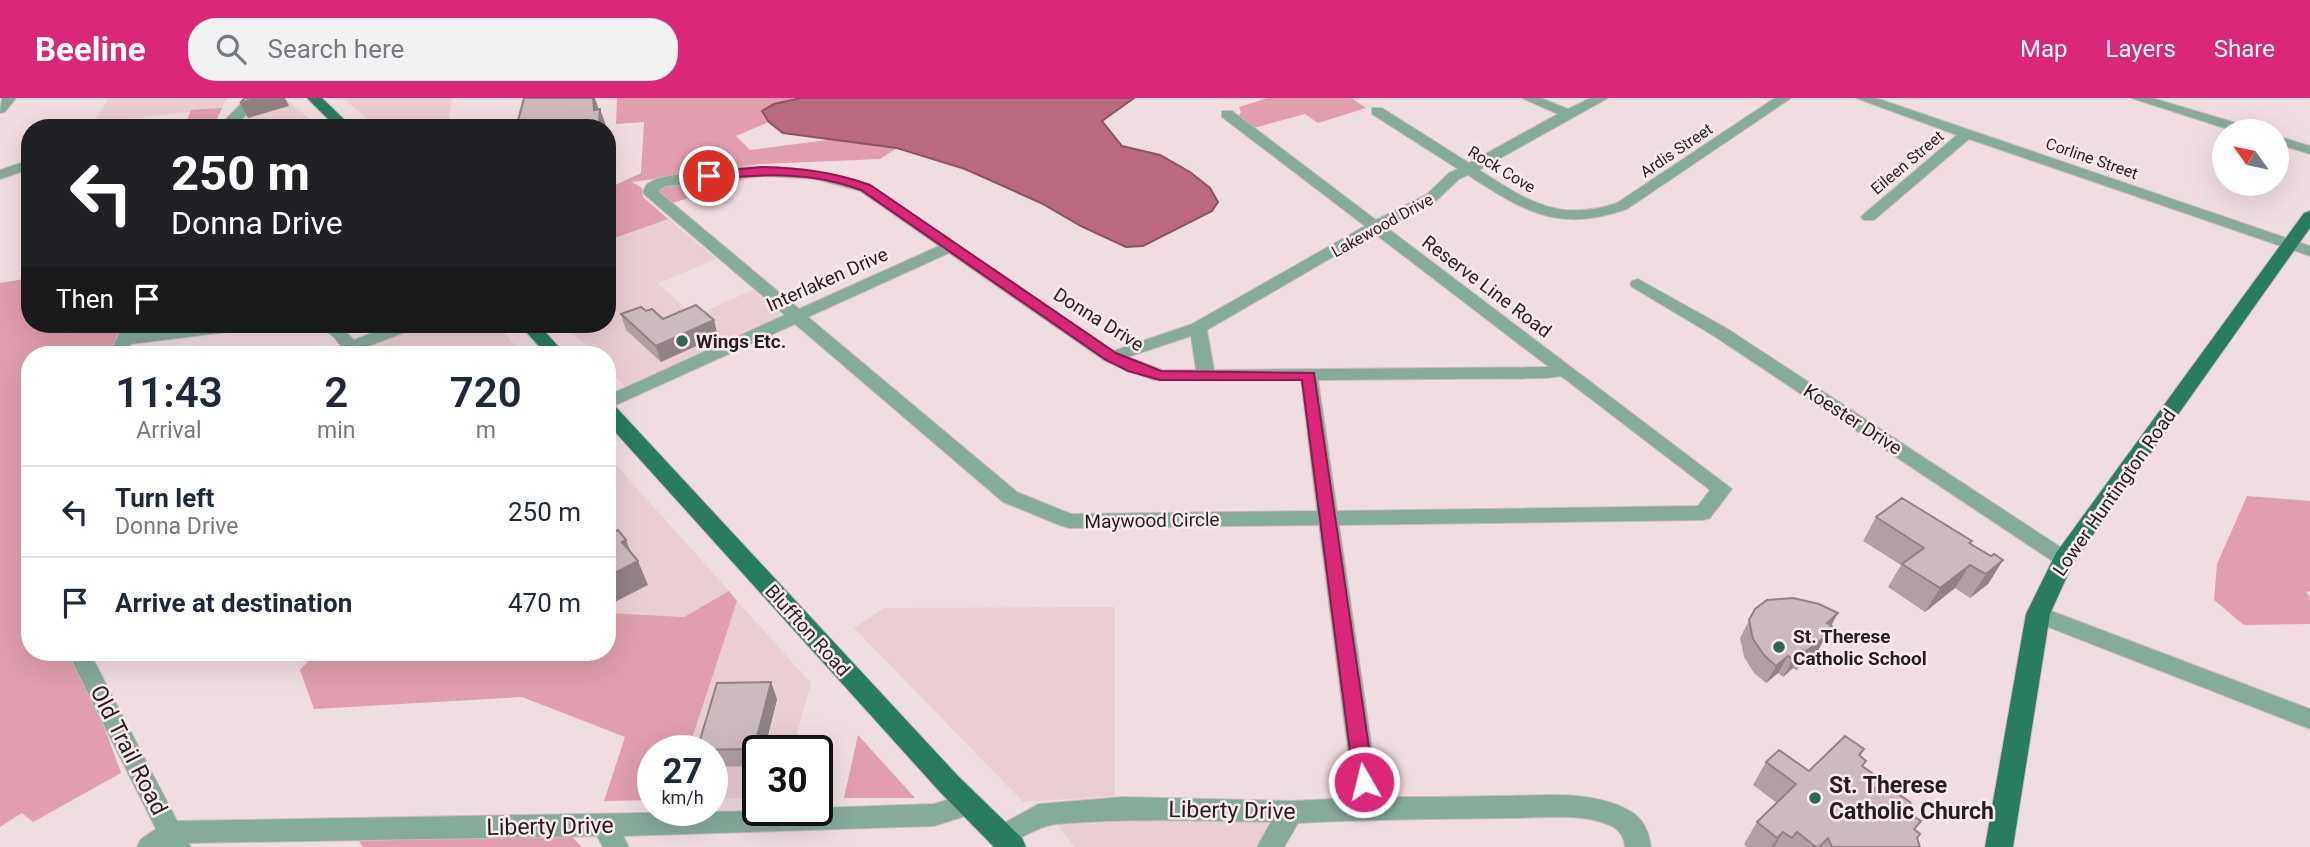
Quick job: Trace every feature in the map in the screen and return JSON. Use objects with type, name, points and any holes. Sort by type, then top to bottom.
[{"type":"main road","points":[[314,98],[336,119]]},
{"type":"main road","name":"Lower Huntington Road","points":[[1999,847],[2038,614],[2046,593],[2064,559],[2300,248],[2310,216]]},
{"type":"main road","points":[[536,333],[549,346]]},
{"type":"main road","name":"Bluffton Road","points":[[616,420],[1007,842]]},
{"type":"street","points":[[0,109],[9,98]]},
{"type":"street","points":[[227,110],[246,98]]},
{"type":"street","points":[[232,119],[236,112],[256,98]]},
{"type":"street","points":[[1530,98],[1569,114]]},
{"type":"street","name":"Lakewood Drive","points":[[1111,356],[1198,328],[1375,226],[1431,198],[1448,181],[1601,98]]},
{"type":"street","name":"Ardis Street","points":[[1622,206],[1784,98]]},
{"type":"street","name":"Corline Street","points":[[1863,98],[2300,248]]},
{"type":"street","points":[[2138,98],[2212,120]]},
{"type":"street","name":"Rock Cove","points":[[1377,111],[1523,204],[1549,213],[1592,215],[1622,206]]},
{"type":"street","name":"Reserve Line Road","points":[[1227,114],[1722,489]]},
{"type":"street","name":"Eileen Street","points":[[1869,217],[1967,133]]},
{"type":"street","points":[[2289,144],[2310,150]]},
{"type":"street","points":[[0,175],[21,167]]},
{"type":"street","name":"Donna Drive","points":[[652,187],[661,182],[762,170],[823,174],[865,188],[1111,356],[1160,376],[1547,373],[1563,370]]},
{"type":"street","name":"Maywood Circle","points":[[652,187],[650,192],[1010,496],[1069,521],[1703,513],[1722,489]]},
{"type":"street","name":"Interlaken Drive","points":[[616,399],[951,246]]},
{"type":"street","name":"Koester Drive","points":[[1638,284],[1731,339],[2064,559]]},
{"type":"street","points":[[1198,328],[1206,376]]},
{"type":"street","points":[[125,340],[180,333]]},
{"type":"street","points":[[364,346],[391,333]]},
{"type":"street","points":[[1309,376],[1368,808]]},
{"type":"street","points":[[2038,614],[2310,719]]},
{"type":"street","name":"Old Trail Road","points":[[83,661],[175,839]]},
{"type":"street","name":"Liberty Drive","points":[[175,839],[934,815],[969,804]]},
{"type":"street","name":"Liberty Drive","points":[[1007,842],[1039,815],[1123,808],[1291,812],[1368,808],[1587,808],[1607,813],[1635,836]]},
{"type":"street","points":[[1270,847],[1291,812]]},
{"type":"street","points":[[604,825],[616,847]]},
{"type":"street","points":[[150,847],[175,839]]},
{"type":"shaded area","points":[[109,98],[227,98],[222,108],[127,119],[96,119]]},
{"type":"shaded area","points":[[264,98],[285,98],[310,119],[240,119]]},
{"type":"shaded area","points":[[343,98],[452,98],[450,119],[367,119]]},
{"type":"shaded area","points":[[617,98],[801,98],[774,104],[763,111],[769,122],[736,136],[750,150],[827,140],[830,137],[897,148],[880,159],[761,164],[632,182],[642,188],[643,197],[668,219],[616,238],[616,185],[641,173],[644,122],[616,124]]},
{"type":"shaded area","points":[[801,98],[1134,98],[1102,121],[1122,146],[1160,155],[1190,172],[1210,188],[1218,202],[1212,211],[1143,246],[1126,247],[1041,203],[965,169],[897,148],[783,133],[769,122],[762,111],[774,104]]},
{"type":"shaded area","points":[[1268,98],[1351,98],[1366,108],[1318,123],[1305,114],[1254,128],[1238,117],[1241,112],[1239,107]]},
{"type":"shaded area","points":[[222,108],[217,119],[188,119],[191,110]]},
{"type":"shaded area","points":[[757,175],[673,203],[658,191],[666,184]]},
{"type":"shaded area","points":[[668,219],[716,259],[658,283],[694,316],[753,290],[781,313],[779,318],[625,386],[616,377],[616,346],[586,346],[573,333],[616,333],[616,238]]},
{"type":"shaded area","points":[[21,280],[21,333],[119,333],[113,346],[21,346],[21,661],[71,661],[102,721],[121,773],[33,822],[22,813],[0,827],[0,283]]},
{"type":"shaded area","points":[[401,333],[504,333],[516,346],[370,346]]},
{"type":"shaded area","points":[[616,465],[729,591],[684,617],[616,613]]},
{"type":"shaded area","points":[[2247,496],[2310,501],[2310,591],[2306,592],[2310,597],[2310,624],[2244,625],[2214,600],[2217,564]]},
{"type":"shaded area","points":[[729,591],[737,601],[693,735],[637,735],[637,800],[604,801],[625,737],[522,697],[314,709],[300,670],[308,661],[616,661],[616,613],[684,617]]},
{"type":"shaded area","points":[[737,601],[811,683],[796,735],[742,735],[742,798],[728,799],[728,735],[693,735]]},
{"type":"shaded area","points":[[1115,607],[1115,796],[1023,802],[854,628],[884,608]]},
{"type":"shaded area","points":[[858,735],[915,798],[844,798]]},
{"type":"shaded area","points":[[1263,816],[1270,827],[1256,847],[1075,847],[1057,825]]},
{"type":"shaded area","points":[[570,835],[582,847],[363,847],[356,837]]},
{"type":"building","points":[[524,98],[593,98],[594,110],[600,109],[599,119],[518,119]]},
{"type":"building","points":[[696,305],[714,320],[656,346],[621,314],[641,307],[646,311],[652,309],[663,319]]},
{"type":"building","points":[[1902,498],[1972,541],[1969,543],[2003,560],[1986,574],[1970,565],[1940,588],[1902,564],[1924,548],[1876,517]]},
{"type":"building","points":[[616,531],[626,540],[622,542],[638,561],[616,572]]},
{"type":"building","name":"St. Therese Catholic School","points":[[1793,598],[1819,604],[1838,613],[1827,623],[1832,626],[1822,634],[1826,636],[1805,652],[1803,650],[1793,659],[1788,656],[1776,666],[1753,639],[1749,620],[1755,609],[1767,600]]},
{"type":"building","points":[[771,682],[758,735],[742,735],[742,749],[728,749],[728,735],[701,735],[717,683]]},
{"type":"building","points":[[1845,736],[1864,749],[1859,755],[1866,761],[1862,766],[1882,780],[1873,791],[1898,794],[1910,802],[1916,818],[1921,821],[1914,829],[1920,834],[1917,838],[1920,847],[1832,847],[1828,838],[1816,847],[1797,832],[1792,838],[1783,832],[1777,838],[1757,822],[1796,784],[1766,762],[1779,750],[1809,771]]},
{"type":"place","name":"Wings Etc.","points":[[682,341]]},
{"type":"place","name":"St. Therese Catholic School","points":[[1779,647]]},
{"type":"place","name":"St. Therese Catholic Church","points":[[1815,798]]},
{"type":"route","points":[[709,176],[762,170],[801,172],[840,178],[865,188],[1111,356],[1160,376],[1309,376],[1364,782]]}]
